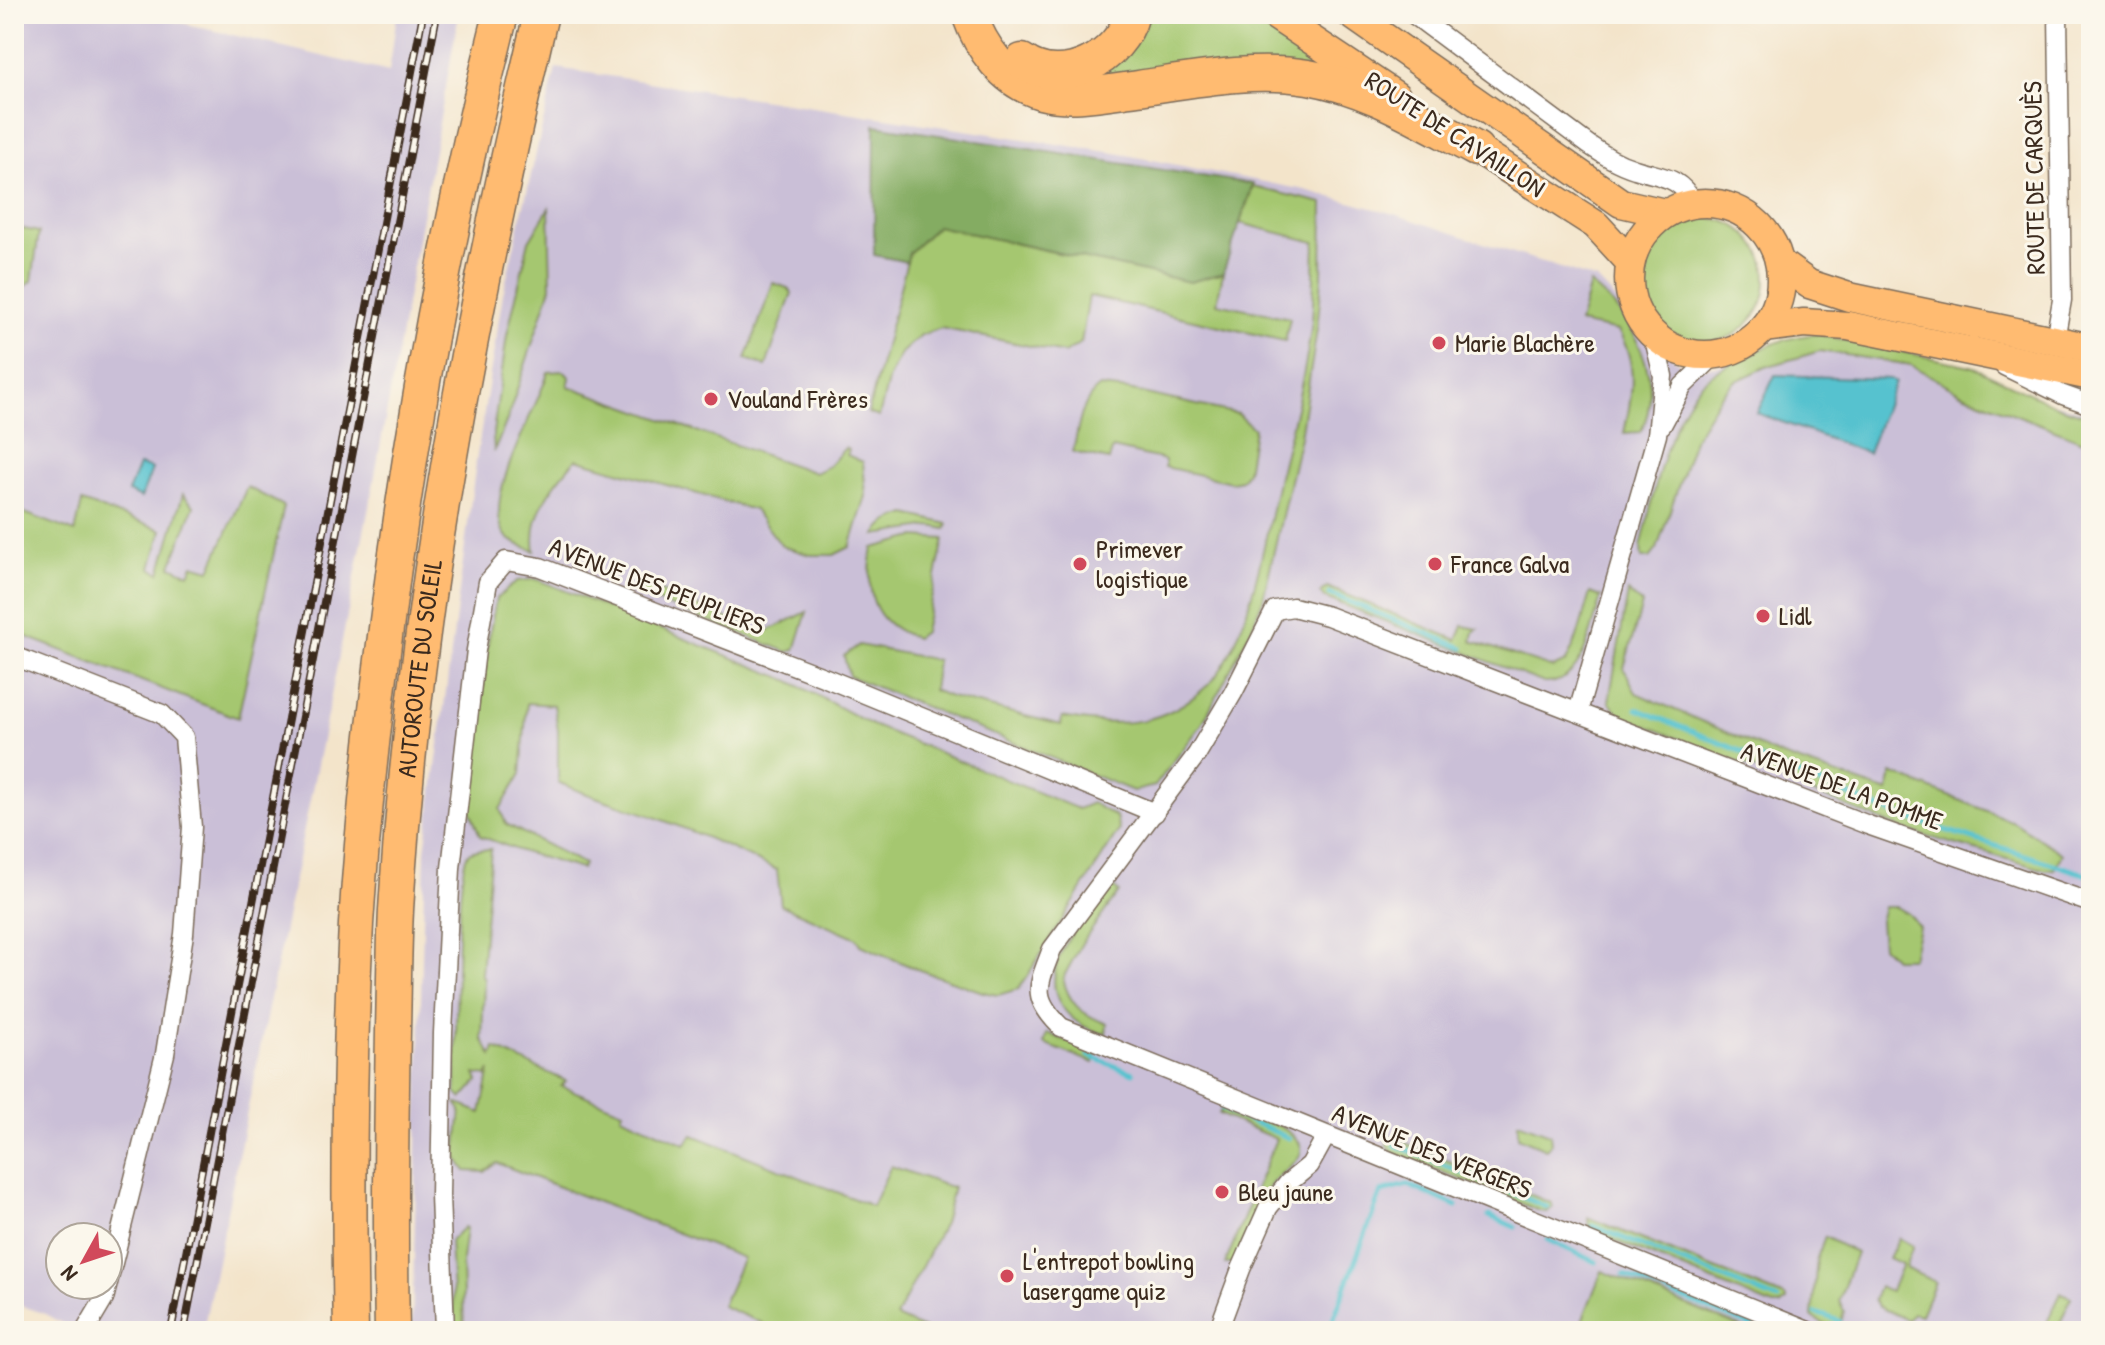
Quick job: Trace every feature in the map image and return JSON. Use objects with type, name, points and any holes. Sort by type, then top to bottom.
[{"type":"highway","name":"AUTOROUTE DU SOLEIL","points":[[351,1331],[348,1197],[356,923],[374,728],[398,533],[429,345],[501,14]]},
{"type":"highway","name":"AUTOROUTE DU SOLEIL","points":[[392,1331],[389,1191],[396,911],[413,721],[436,535],[469,342],[509,148],[541,14]]},
{"type":"highway","points":[[969,14],[976,35],[994,61],[1015,80],[1041,92],[1073,96],[1260,73],[1308,77],[1341,84],[1376,97],[1476,149]]},
{"type":"highway","points":[[986,14],[999,40],[1010,53],[1027,65],[1048,72],[1084,67],[1102,57],[1118,45],[1128,30],[1132,14]]},
{"type":"main road","name":"ROUTE DE CAVAILLON","points":[[1273,14],[1596,225],[1630,262]]},
{"type":"main road","name":"ROUTE DE CAVAILLON","points":[[1351,14],[1621,203],[1665,213]]},
{"type":"main road","points":[[1694,203],[1719,204],[1754,220],[1770,239],[1780,263],[1779,297],[1763,328],[1742,346],[1715,355],[1688,353],[1653,335],[1631,298],[1628,280],[1634,250],[1646,229],[1665,213],[1694,203]]},
{"type":"main road","points":[[1780,263],[1823,290],[2091,348]]},
{"type":"main road","points":[[1763,328],[1826,323],[2091,376]]},
{"type":"street","points":[[1413,14],[1589,145],[1614,161],[1638,170],[1664,174],[1686,189],[1694,203]]},
{"type":"street","name":"ROUTE DE CARQUÈS","points":[[2055,340],[2062,300],[2058,14]]},
{"type":"street","points":[[1578,712],[1657,435],[1663,376],[1653,335]]},
{"type":"street","points":[[1972,351],[2063,395],[2091,405]]},
{"type":"street","points":[[1657,435],[1683,386],[1715,355]]},
{"type":"street","name":"AVENUE DES PEUPLIERS","points":[[445,1331],[440,1195],[443,1033],[451,868],[464,735],[478,637],[488,582],[506,561],[555,572],[826,678],[1155,813]]},
{"type":"street","name":"AVENUE DE LA POMME","points":[[1155,813],[1233,693],[1275,610],[1293,607],[1328,616],[1868,825],[2091,903]]},
{"type":"street","points":[[14,656],[162,714],[184,737],[192,827],[184,934],[165,1054],[104,1299],[85,1331]]},
{"type":"street","name":"AVENUE DES VERGERS","points":[[1155,813],[1052,949],[1038,993],[1044,1007],[1061,1027],[1808,1331]]},
{"type":"street","points":[[1218,1331],[1268,1208],[1288,1183],[1310,1165],[1326,1136]]},
{"type":"shaded area","points":[[14,14],[144,14],[389,72],[397,14],[459,14],[371,497],[203,1331],[76,1331],[45,1314],[14,1303]]},
{"type":"shaded area","points":[[556,68],[1115,153],[1305,190],[1394,214],[1597,280],[1685,369],[1718,366],[1798,337],[2091,413],[2091,1331],[412,1331],[425,851],[476,462],[503,294]]},
{"type":"green space","points":[[1145,14],[1262,14],[1345,68],[1114,82],[1095,75]]},
{"type":"green space","points":[[875,125],[1253,184],[1223,273],[1190,282],[937,226],[909,253],[907,262],[874,255]]},
{"type":"green space","points":[[1253,187],[1323,203],[1322,279],[1300,437],[1263,599],[1250,632],[1202,724],[1155,786],[1133,791],[849,676],[844,656],[859,645],[937,660],[933,690],[1061,725],[1062,717],[1103,723],[1140,721],[1174,709],[1208,685],[1222,668],[1234,645],[1254,589],[1302,381],[1312,321],[1315,242],[1240,223]]},
{"type":"green space","points":[[549,208],[551,287],[494,452],[493,433],[507,335],[529,241]]},
{"type":"green space","points":[[1704,218],[1728,223],[1748,236],[1761,256],[1766,280],[1761,304],[1748,324],[1728,337],[1704,342],[1680,337],[1660,324],[1647,304],[1642,280],[1647,256],[1660,236],[1680,223]]},
{"type":"green space","points":[[937,226],[1190,282],[1223,273],[1217,303],[1290,318],[1285,341],[1089,296],[1081,343],[1064,353],[941,328],[921,335],[901,353],[889,377],[879,417],[868,413],[909,253]]},
{"type":"green space","points":[[14,227],[39,232],[32,281],[14,294]]},
{"type":"green space","points":[[773,283],[788,288],[792,293],[766,366],[746,359]]},
{"type":"green space","points":[[1590,284],[1620,314],[1641,350],[1650,391],[1648,412],[1641,432],[1624,433],[1632,381],[1625,343],[1618,331],[1579,323]]},
{"type":"green space","points":[[1816,334],[1971,366],[2059,407],[2091,417],[2091,444],[1963,394],[1911,365],[1820,351],[1766,367],[1734,382],[1720,397],[1695,437],[1657,549],[1650,558],[1642,558],[1641,547],[1668,446],[1675,426],[1696,390],[1719,370],[1765,347]]},
{"type":"green space","points":[[564,371],[570,378],[568,386],[815,473],[829,466],[845,448],[849,450],[847,455],[863,462],[866,496],[850,547],[834,555],[810,555],[782,546],[754,510],[576,459],[544,501],[536,525],[535,551],[513,542],[500,522],[499,502],[504,479],[548,372]]},
{"type":"green space","points":[[1100,387],[1128,390],[1238,414],[1254,429],[1247,472],[1241,480],[1231,482],[1165,467],[1165,460],[1113,448],[1109,460],[1073,452],[1084,407]]},
{"type":"green space","points":[[247,487],[284,506],[238,718],[14,632],[14,509],[75,532],[82,502],[162,530],[151,568],[160,573],[183,494],[194,506],[171,566],[189,574],[193,565],[210,570]]},
{"type":"green space","points":[[907,514],[948,524],[946,529],[932,526],[876,535],[885,524]]},
{"type":"green space","points":[[915,537],[944,539],[924,632],[916,638],[889,624],[880,614],[874,603],[870,578],[873,548]]},
{"type":"green space","points":[[536,579],[790,681],[872,725],[1078,809],[1092,803],[1116,817],[1119,830],[1019,989],[998,995],[914,968],[861,945],[857,938],[781,905],[777,870],[688,830],[558,782],[558,730],[554,705],[527,703],[521,774],[500,809],[506,824],[584,864],[581,869],[480,836],[470,810],[488,642],[496,599],[517,581]]},
{"type":"green space","points":[[639,582],[763,633],[807,612],[795,650],[788,652],[633,592]]},
{"type":"green space","points":[[1327,587],[1457,640],[1463,626],[1478,629],[1472,641],[1553,668],[1566,662],[1577,638],[1590,593],[1601,597],[1584,652],[1577,664],[1558,681],[1544,683],[1325,598],[1320,593]]},
{"type":"green space","points":[[1628,592],[1642,604],[1624,668],[1636,693],[1782,756],[1888,792],[1892,773],[2014,822],[2062,854],[2054,869],[2046,870],[1905,830],[1620,715],[1609,701]]},
{"type":"green space","points":[[491,849],[481,974],[484,979],[482,1039],[492,1056],[495,1048],[566,1081],[561,1086],[623,1111],[621,1116],[685,1144],[693,1135],[872,1206],[891,1166],[953,1188],[944,1223],[896,1317],[928,1331],[759,1331],[762,1323],[722,1306],[743,1258],[497,1163],[485,1172],[466,1171],[456,1157],[461,1110],[456,1103],[481,1113],[490,1070],[487,1076],[475,1074],[478,1081],[462,1099],[456,1093],[461,893],[468,854],[475,850]]},
{"type":"green space","points":[[1108,886],[1119,892],[1082,943],[1063,978],[1073,1002],[1090,1016],[1107,1024],[1106,1034],[1080,1024],[1065,1011],[1055,990],[1055,974],[1067,942]]},
{"type":"green space","points":[[1884,907],[1896,907],[1909,914],[1919,927],[1912,958],[1894,958],[1882,946],[1880,921]]},
{"type":"green space","points":[[1047,1033],[1096,1053],[1094,1063],[1044,1044]]},
{"type":"green space","points":[[1225,1102],[1273,1122],[1301,1146],[1298,1159],[1274,1181],[1261,1200],[1234,1264],[1225,1264],[1276,1139],[1219,1114]]},
{"type":"green space","points":[[1518,1122],[1550,1134],[1551,1144],[1546,1149],[1518,1137]]},
{"type":"green space","points":[[1391,1137],[1551,1203],[1553,1207],[1547,1212],[1540,1211],[1392,1152],[1386,1145]]},
{"type":"green space","points":[[1589,1218],[1785,1297],[1787,1301],[1773,1306],[1599,1234],[1590,1230]]},
{"type":"green space","points":[[464,1227],[464,1331],[455,1331],[450,1241]]},
{"type":"green space","points":[[1825,1237],[1856,1253],[1839,1300],[1844,1311],[1840,1327],[1825,1324],[1812,1316],[1817,1258]]},
{"type":"green space","points":[[1899,1238],[1913,1246],[1905,1268],[1935,1282],[1921,1315],[1913,1313],[1907,1320],[1879,1307],[1874,1300],[1879,1287],[1891,1291],[1902,1264],[1889,1258]]},
{"type":"green space","points":[[1602,1271],[1750,1331],[1578,1331]]},
{"type":"green space","points":[[2061,1293],[2071,1297],[2057,1331],[2043,1331]]},
{"type":"water","points":[[1775,375],[1890,379],[1895,382],[1868,453],[1757,413]]},
{"type":"water","points":[[139,465],[152,469],[141,498],[128,492]]},
{"type":"waterway","points":[[1330,594],[1463,648]]},
{"type":"waterway","points":[[1637,709],[1895,814],[2091,876]]},
{"type":"waterway","points":[[1089,1056],[1133,1073]]},
{"type":"waterway","points":[[1223,1109],[1289,1138]]},
{"type":"waterway","points":[[1395,1145],[1547,1207]]},
{"type":"waterway","points":[[1329,1331],[1381,1192],[1408,1185],[1456,1206]]},
{"type":"waterway","points":[[1489,1216],[1515,1227]]},
{"type":"waterway","points":[[1593,1226],[1778,1300]]},
{"type":"waterway","points":[[1548,1240],[1596,1262]]},
{"type":"waterway","points":[[1624,1275],[1764,1331]]},
{"type":"waterway","points":[[1816,1313],[1840,1321]]},
{"type":"railway","points":[[171,1331],[423,14]]},
{"type":"railway","points":[[184,1331],[437,14]]},
{"type":"place","name":"Marie Blachère","points":[[1439,343]]},
{"type":"place","name":"Vouland Frères","points":[[711,399]]},
{"type":"place","name":"Primever logistique","points":[[1080,564]]},
{"type":"place","name":"France Galva","points":[[1435,564]]},
{"type":"place","name":"Lidl","points":[[1763,616]]},
{"type":"place","name":"Bleu jaune","points":[[1222,1192]]},
{"type":"place","name":"L'entrepot bowling lasergame quiz","points":[[1007,1276]]}]
